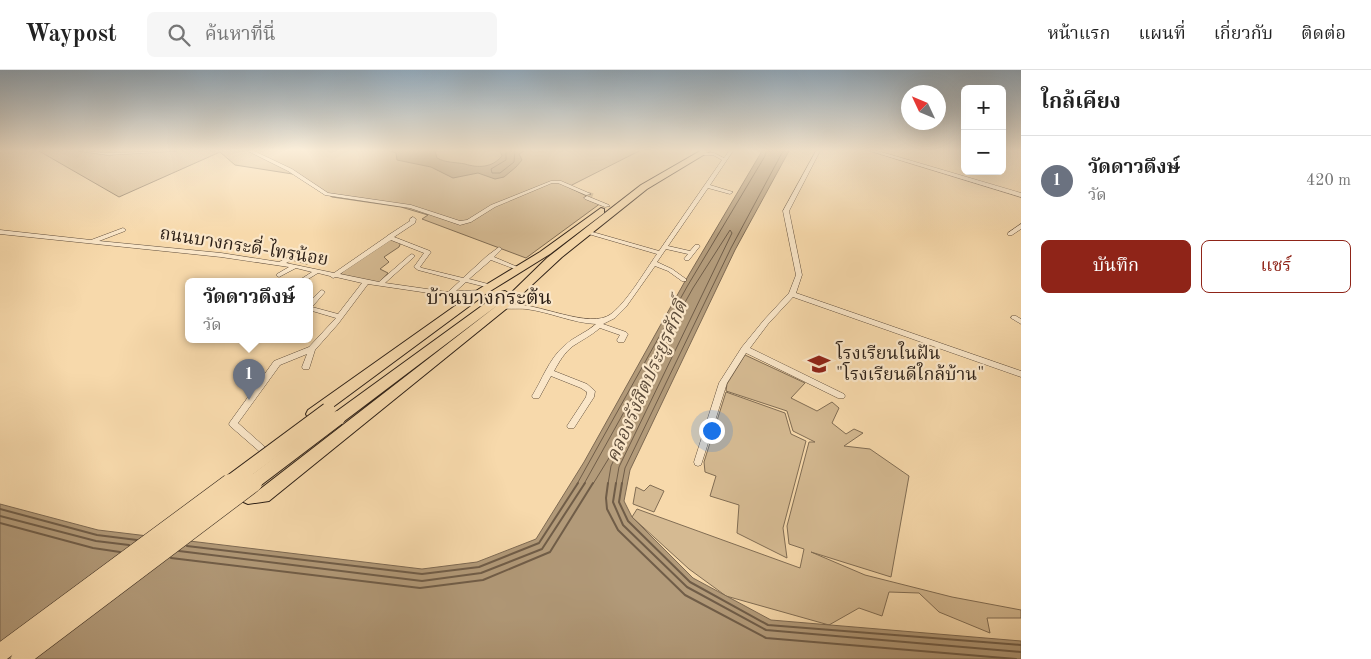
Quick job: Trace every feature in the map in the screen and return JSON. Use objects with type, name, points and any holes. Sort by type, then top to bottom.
[{"type":"main road","points":[[552,254],[517,268],[263,450],[238,469],[232,476],[236,492],[242,496],[254,498],[263,496],[502,307],[523,288],[552,254],[609,205],[646,178]]},
{"type":"main road","points":[[0,653],[552,254],[587,232],[644,187],[658,178]]},
{"type":"main road","points":[[20,659],[333,414]]},
{"type":"street","points":[[303,178],[327,194],[411,207],[460,223],[469,221],[488,209],[546,184],[555,185],[609,205]]},
{"type":"street","points":[[536,396],[569,345],[591,333],[600,323],[612,317],[624,306],[712,178]]},
{"type":"street","points":[[698,462],[723,383],[745,349],[766,322],[792,294],[799,275],[786,211],[803,178]]},
{"type":"street","points":[[965,178],[1021,195]]},
{"type":"street","points":[[707,186],[730,192]]},
{"type":"street","points":[[333,276],[413,222],[413,220]]},
{"type":"street","points":[[1010,234],[1021,226]]},
{"type":"street","points":[[93,241],[123,230]]},
{"type":"street","name":"ถนนบางกระดี่-ไทรน้อย","points":[[0,232],[222,255],[294,266],[366,282],[449,294],[487,289]]},
{"type":"street","points":[[587,232],[689,256],[696,246]]},
{"type":"street","points":[[389,237],[428,252],[417,264],[417,267],[420,269],[463,280],[487,289]]},
{"type":"street","points":[[455,311],[456,300],[449,294],[499,249]]},
{"type":"street","points":[[380,284],[412,256]]},
{"type":"street","points":[[489,257],[517,268]]},
{"type":"street","points":[[280,264],[294,258],[307,262]]},
{"type":"street","points":[[653,263],[670,270],[684,280]]},
{"type":"street","points":[[279,275],[294,266]]},
{"type":"street","points":[[305,278],[316,272]]},
{"type":"street","points":[[306,367],[312,349],[340,317],[366,282]]},
{"type":"street","points":[[523,288],[518,294],[525,306]]},
{"type":"street","points":[[313,302],[322,292]]},
{"type":"street","points":[[792,294],[1021,374]]},
{"type":"street","points":[[502,307],[525,306],[600,323],[624,334],[621,340]]},
{"type":"street","points":[[313,308],[340,317]]},
{"type":"street","points":[[263,450],[233,424],[277,363],[312,349]]},
{"type":"street","points":[[745,349],[841,396]]},
{"type":"street","points":[[550,373],[584,386],[590,391],[590,397],[571,426]]},
{"type":"shaded area","points":[[87,178],[161,178],[119,197]]},
{"type":"shaded area","points":[[304,178],[585,178],[568,187],[601,203],[526,258],[422,219],[428,215],[401,207],[332,197]]},
{"type":"shaded area","points":[[391,239],[401,242],[399,247],[384,257],[389,262],[380,269],[388,273],[379,283],[339,276],[346,269]]},
{"type":"shaded area","points":[[745,355],[805,383],[791,398],[817,411],[832,402],[839,408],[832,423],[846,434],[854,429],[863,433],[844,446],[870,449],[909,476],[891,577],[811,552],[865,575],[952,597],[1021,610],[1021,618],[987,618],[990,633],[939,612],[919,593],[889,592],[882,616],[859,608],[829,625],[726,596],[689,569],[632,517],[637,509],[800,568],[804,549],[789,544],[787,526],[809,442],[815,442],[793,431],[787,411],[726,391],[727,384]]},
{"type":"shaded area","points":[[726,392],[785,413],[791,434],[806,441],[783,528],[787,558],[737,533],[739,505],[710,496],[716,476],[705,472],[704,462]]},
{"type":"shaded area","points":[[650,485],[664,491],[654,512],[633,504],[636,487],[644,491]]},
{"type":"water","name":"คลองรังสิตประยูรศักดิ์","points":[[746,178],[774,178],[735,250],[630,470],[624,501],[632,517],[693,578],[771,620],[1021,641],[1021,659],[0,659],[0,504],[98,530],[422,569],[477,562],[536,539],[584,462],[684,283]]},
{"type":"tunnel","points":[[588,194],[593,196]]},
{"type":"place","name":"โรงเรียนในฝัน \"โรงเรียนดีใกล้บ้าน\"","points":[[819,364]]},
{"type":"place","name":"วัดดาวดึงษ์","points":[[249,400]]},
{"type":"district","name":"บ้านบางกระต้น","points":[[489,299]]}]
